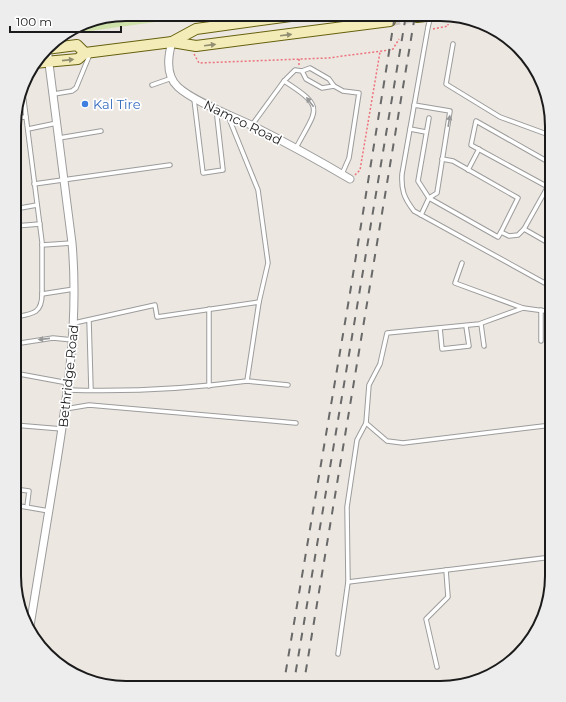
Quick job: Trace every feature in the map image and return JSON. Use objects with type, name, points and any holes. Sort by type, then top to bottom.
[{"type":"main road","points":[[172,42],[196,29],[250,21]]},
{"type":"main road","points":[[43,63],[78,59],[88,53],[172,42],[196,46],[390,21]]},
{"type":"main road","points":[[56,48],[76,45],[88,53]]},
{"type":"street","name":"Namco Road","points":[[172,42],[167,58],[172,78],[177,87],[194,98],[296,148],[350,179]]},
{"type":"street","name":"Bethridge Road","points":[[31,620],[62,429],[74,340],[72,243],[60,138],[48,56]]},
{"type":"lane","points":[[430,21],[401,188],[404,198],[414,211],[545,283]]},
{"type":"lane","points":[[453,44],[446,84],[500,117],[545,133]]},
{"type":"lane","points":[[54,94],[72,91],[76,88],[88,53]]},
{"type":"lane","points":[[252,126],[284,81],[295,70],[302,71],[310,68],[329,79],[334,86],[343,91],[359,93],[349,158],[342,174]]},
{"type":"lane","points":[[302,71],[306,79],[322,88],[334,86]]},
{"type":"lane","points":[[152,85],[172,78]]},
{"type":"lane","points":[[284,81],[305,96],[314,105],[315,113],[296,148]]},
{"type":"lane","points":[[194,98],[203,173],[223,170],[216,108]]},
{"type":"lane","points":[[21,317],[38,311],[42,304],[42,246],[24,103]]},
{"type":"lane","points":[[414,105],[450,111],[437,193],[429,198],[421,215]]},
{"type":"lane","points":[[227,114],[258,190],[268,263],[259,302],[247,381]]},
{"type":"lane","points":[[22,117],[26,117]]},
{"type":"lane","points":[[429,118],[418,182],[429,198],[498,237],[518,198],[453,161],[442,159]]},
{"type":"lane","points":[[545,160],[476,121],[471,145],[545,185]]},
{"type":"lane","points":[[28,129],[57,123]]},
{"type":"lane","points":[[410,129],[426,132]]},
{"type":"lane","points":[[60,138],[101,131]]},
{"type":"lane","points":[[468,170],[479,149]]},
{"type":"lane","points":[[34,184],[170,165]]},
{"type":"lane","points":[[501,232],[509,236],[518,235],[524,229],[545,192]]},
{"type":"lane","points":[[21,208],[37,205]]},
{"type":"lane","points":[[21,226],[40,224]]},
{"type":"lane","points":[[524,229],[545,241]]},
{"type":"lane","points":[[42,246],[72,243]]},
{"type":"lane","points":[[462,263],[455,283],[523,308],[545,311]]},
{"type":"lane","points":[[42,294],[74,289]]},
{"type":"lane","points":[[74,323],[155,305],[157,317],[259,302]]},
{"type":"lane","points":[[338,654],[348,582],[347,507],[357,440],[366,423],[368,385],[380,364],[387,334],[481,324],[523,308]]},
{"type":"lane","points":[[209,309],[209,386]]},
{"type":"lane","points":[[541,310],[542,341]]},
{"type":"lane","points":[[89,320],[91,390]]},
{"type":"lane","points":[[481,324],[484,346]]},
{"type":"lane","points":[[440,328],[442,349],[469,346],[466,326]]},
{"type":"lane","points":[[21,343],[53,338],[74,340]]},
{"type":"lane","points":[[21,375],[91,390],[150,390],[209,386],[247,381],[288,385]]},
{"type":"lane","points":[[65,409],[89,405],[296,423]]},
{"type":"lane","points":[[366,423],[387,441],[403,443],[545,426]]},
{"type":"lane","points":[[21,426],[62,429]]},
{"type":"lane","points":[[21,490],[29,491],[26,507]]},
{"type":"lane","points":[[21,506],[49,511]]},
{"type":"lane","points":[[348,582],[545,558]]},
{"type":"lane","points":[[436,667],[426,619],[448,597],[446,570]]},
{"type":"path","points":[[433,29],[448,26],[448,24]]},
{"type":"path","points":[[194,54],[199,63],[328,58],[394,49],[399,39]]},
{"type":"path","points":[[350,179],[360,170],[380,52]]},
{"type":"green space","points":[[119,21],[162,21],[81,31],[105,23]]},
{"type":"railway","points":[[284,681],[350,293],[394,21]]},
{"type":"railway","points":[[294,681],[405,21]]},
{"type":"railway","points":[[304,681],[414,21]]},
{"type":"place","name":"Kal Tire","points":[[85,104]]}]
